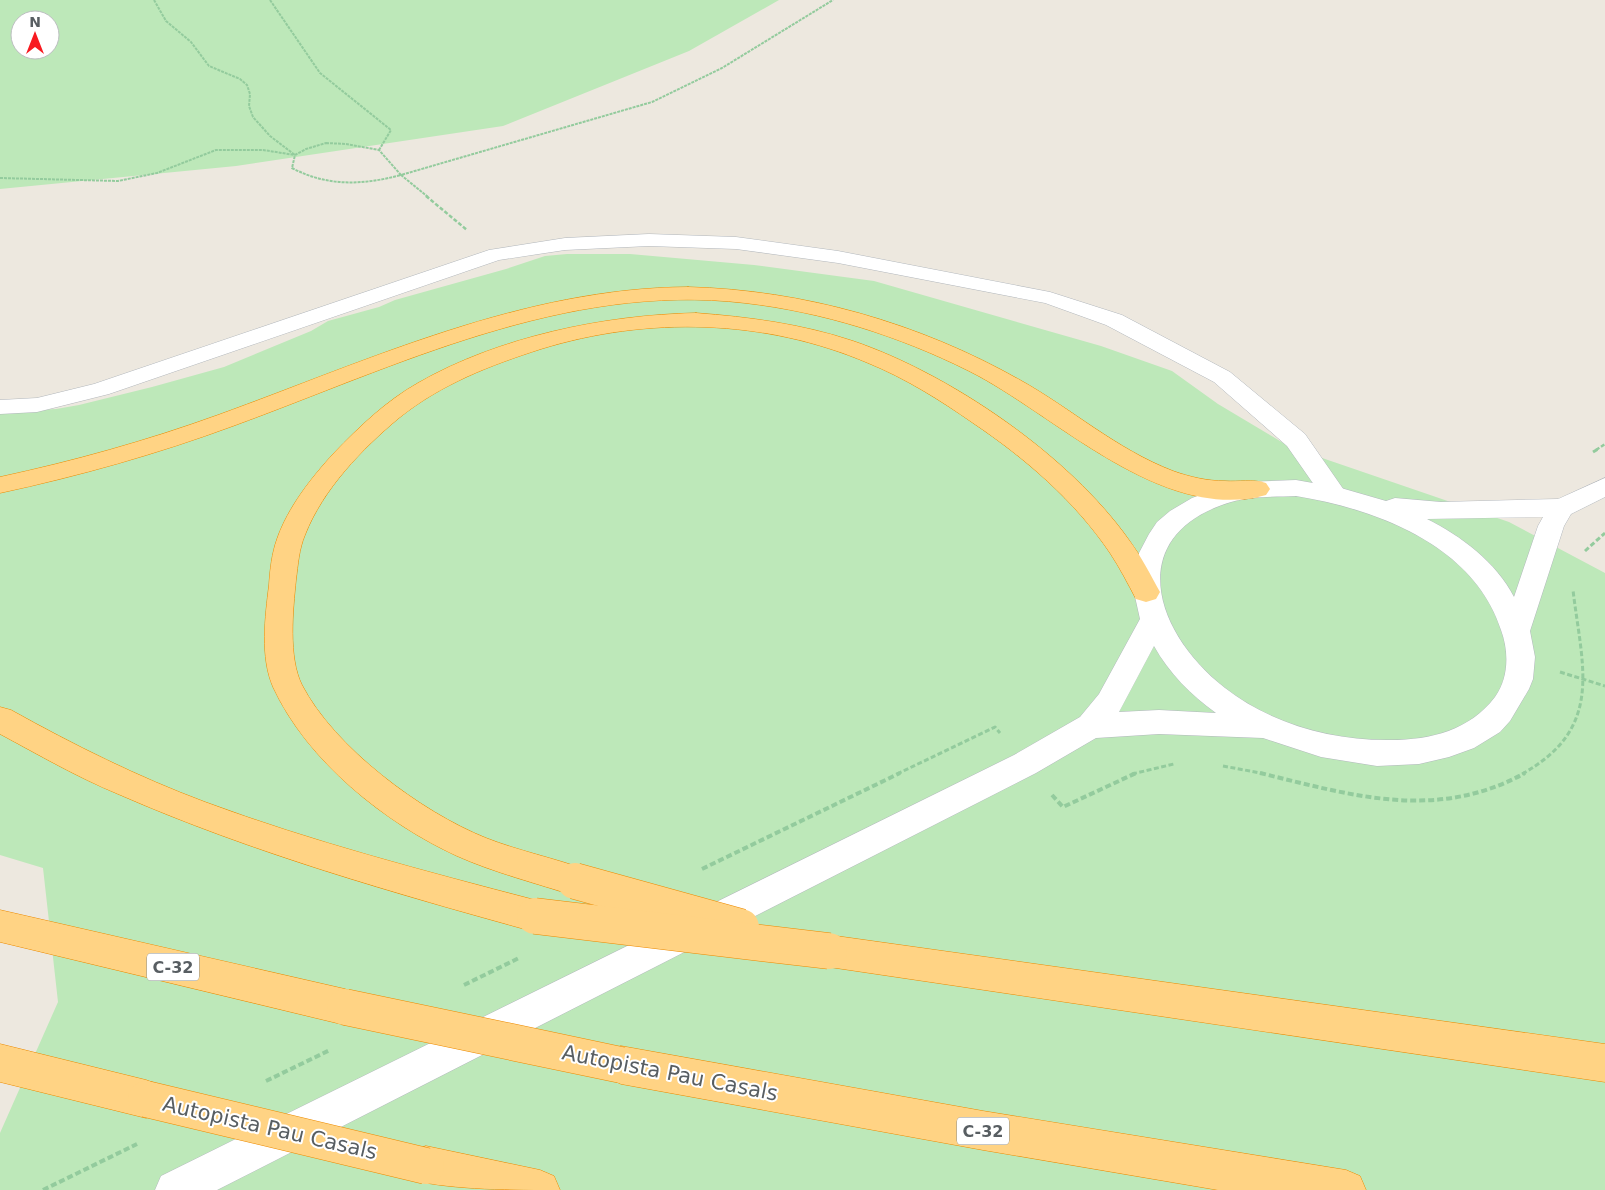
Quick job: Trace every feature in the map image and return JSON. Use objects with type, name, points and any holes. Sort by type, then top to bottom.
[{"type":"highway","points":[[0,485],[60,473],[144,449],[224,422],[407,353],[520,317],[607,300],[654,294],[704,294],[750,297],[791,304],[837,313],[888,327],[1008,382],[1109,449],[1146,468],[1182,483],[1207,489],[1257,489]]},
{"type":"highway","points":[[829,951],[575,881],[469,846],[385,797],[320,737],[285,683],[279,636],[281,597],[290,537],[313,495],[340,460],[371,430],[406,402],[444,378],[533,343],[628,323],[680,320],[729,322],[780,329],[863,352],[926,383],[974,411],[1044,464],[1081,500],[1122,550],[1146,592]]},
{"type":"highway","points":[[0,719],[91,768],[231,827],[326,858],[535,916],[829,951],[1605,1063]]},
{"type":"highway","name":"Autopista Pau Casals","points":[[0,926],[345,1007],[621,1065],[918,1120],[1346,1190]]},
{"type":"highway","name":"Autopista Pau Casals","points":[[0,1062],[426,1166],[540,1190]]},
{"type":"street","points":[[0,407],[37,405],[101,389],[496,254],[565,244],[640,240],[736,243],[847,259],[1050,298],[1114,320],[1222,377],[1296,440],[1333,493]]},
{"type":"street","points":[[1377,506],[1441,511],[1562,508],[1605,486]]},
{"type":"street","points":[[1296,488],[1333,493],[1377,506],[1414,522],[1445,540],[1474,565],[1497,590],[1517,630],[1522,659],[1518,686],[1499,716],[1470,737],[1424,751],[1385,754],[1332,749],[1270,728],[1228,705],[1196,681],[1176,658],[1154,621],[1146,592],[1148,561],[1162,533],[1183,514],[1218,497],[1257,489],[1296,488]]},
{"type":"street","points":[[1517,630],[1551,526],[1562,508]]},
{"type":"street","points":[[176,1190],[1025,764],[1091,726],[1110,702],[1154,621]]},
{"type":"street","points":[[1091,726],[1159,722],[1270,728]]},
{"type":"path","points":[[154,0],[166,21],[191,42],[209,66],[240,79],[247,85],[250,94],[249,106],[253,118],[270,136],[296,155]]},
{"type":"path","points":[[270,0],[275,4],[320,73],[391,130],[379,150]]},
{"type":"path","points":[[496,254],[401,175],[379,150],[331,142],[308,146],[296,155],[292,168],[307,178],[335,184],[380,182],[401,175],[652,102],[683,90],[743,58],[833,0]]},
{"type":"path","points":[[0,178],[118,180],[157,172],[216,150],[263,150],[296,155]]},
{"type":"green space","points":[[0,0],[779,0],[689,51],[503,126],[236,166],[0,189]]},
{"type":"green space","points":[[630,254],[754,265],[874,281],[1101,346],[1172,371],[1218,404],[1290,447],[1509,522],[1605,573],[1605,1190],[0,1190],[0,1133],[58,1002],[43,868],[0,855],[0,412],[56,409],[79,405],[224,367],[311,331],[328,321],[545,256]]}]
